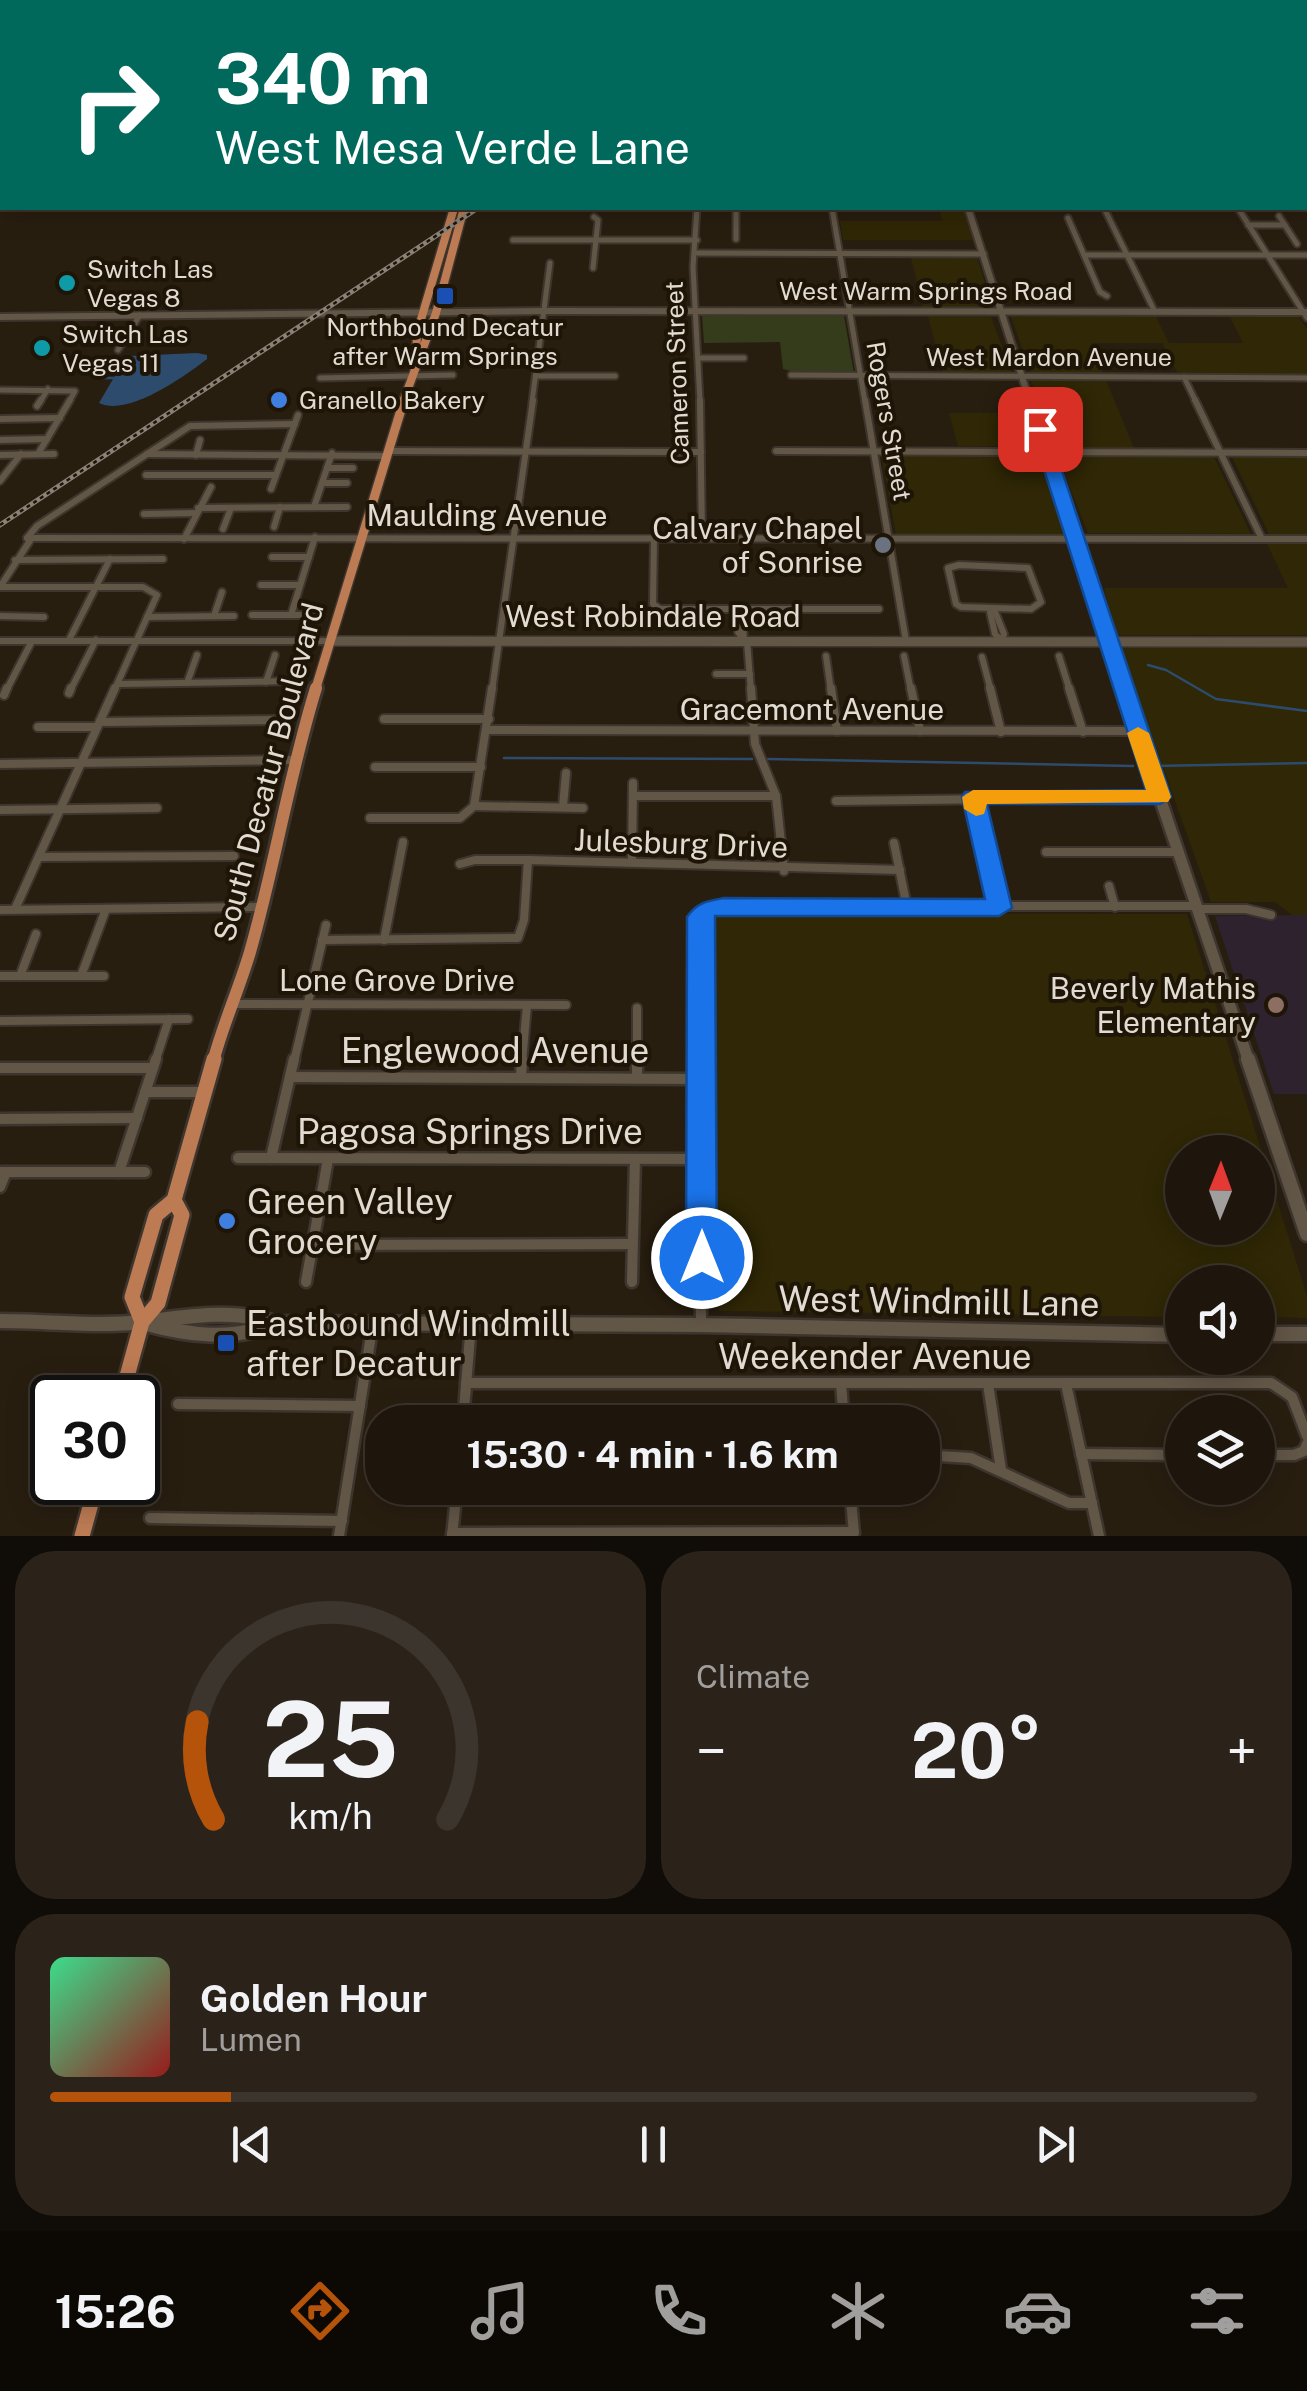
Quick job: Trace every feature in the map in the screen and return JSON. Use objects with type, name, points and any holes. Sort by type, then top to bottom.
[{"type":"main road","name":"South Decatur Boulevard","points":[[142,1322],[132,1297],[156,1215],[174,1200],[228,1004],[248,954],[294,760],[412,375],[423,311],[453,210]]},
{"type":"main road","name":"South Decatur Boulevard","points":[[416,359],[437,310],[463,210]]},
{"type":"main road","name":"South Decatur Boulevard","points":[[127,1375],[142,1322],[158,1303],[182,1216],[174,1200]]},
{"type":"main road","points":[[82,1536],[91,1505]]},
{"type":"street","name":"Cameron Street","points":[[698,210],[694,267],[702,538]]},
{"type":"street","points":[[736,210],[736,239]]},
{"type":"street","name":"Rogers Street","points":[[832,210],[906,641]]},
{"type":"street","points":[[969,210],[1106,641],[1307,1234]]},
{"type":"street","points":[[1105,210],[1155,312]]},
{"type":"street","points":[[1239,210],[1306,314]]},
{"type":"street","points":[[1279,216],[1281,225],[1298,244]]},
{"type":"street","points":[[593,268],[598,220],[594,217]]},
{"type":"street","points":[[1068,218],[1100,292],[1107,296]]},
{"type":"street","points":[[1248,225],[1281,225]]},
{"type":"street","points":[[513,240],[697,240]]},
{"type":"street","points":[[697,253],[984,254]]},
{"type":"street","points":[[1084,255],[1307,256]]},
{"type":"street","points":[[370,818],[460,818],[474,806],[516,538],[550,263]]},
{"type":"street","name":"West Warm Springs Road","points":[[0,316],[437,310],[1306,314]]},
{"type":"street","name":"West Warm Springs Road","points":[[0,316],[423,311]]},
{"type":"street","points":[[118,350],[140,315]]},
{"type":"street","points":[[699,358],[744,358]]},
{"type":"street","points":[[320,378],[452,375]]},
{"type":"street","name":"West Mardon Avenue","points":[[792,375],[1307,378]]},
{"type":"street","points":[[538,376],[615,376]]},
{"type":"street","points":[[1184,377],[1262,539]]},
{"type":"street","points":[[37,406],[48,389]]},
{"type":"street","points":[[1,391],[75,391],[38,454]]},
{"type":"street","points":[[0,419],[60,418]]},
{"type":"street","points":[[15,909],[157,595],[154,590],[96,586],[0,587],[15,560],[37,526],[190,426],[296,420],[271,489]]},
{"type":"street","points":[[244,439],[248,424]]},
{"type":"street","points":[[0,440],[47,439]]},
{"type":"street","points":[[196,455],[200,440]]},
{"type":"street","points":[[776,451],[1307,453]]},
{"type":"street","points":[[146,454],[701,452]]},
{"type":"street","points":[[314,507],[332,453]]},
{"type":"street","points":[[2,478],[17,454]]},
{"type":"street","points":[[0,455],[54,454]]},
{"type":"street","points":[[327,468],[353,468]]},
{"type":"street","points":[[146,475],[276,475]]},
{"type":"street","points":[[322,482],[347,482]]},
{"type":"street","points":[[184,539],[211,487]]},
{"type":"street","points":[[144,514],[347,507]]},
{"type":"street","points":[[222,529],[231,508]]},
{"type":"street","points":[[274,527],[280,508]]},
{"type":"street","points":[[290,615],[315,537]]},
{"type":"street","points":[[654,538],[654,604],[660,609],[880,609]]},
{"type":"street","name":"Maulding Avenue","points":[[29,539],[1307,539]]},
{"type":"street","points":[[272,557],[309,557]]},
{"type":"street","points":[[69,640],[110,559]]},
{"type":"street","points":[[15,560],[163,559]]},
{"type":"street","points":[[994,609],[969,609],[956,604],[948,568],[1020,566],[1032,570],[1041,602],[1038,606],[990,612],[1002,641]]},
{"type":"street","points":[[261,585],[300,585]]},
{"type":"street","points":[[214,616],[222,592]]},
{"type":"street","points":[[742,610],[738,632],[745,641],[753,731],[776,796],[784,871]]},
{"type":"street","points":[[252,615],[314,615]]},
{"type":"street","points":[[0,616],[44,617]]},
{"type":"street","points":[[148,617],[234,616]]},
{"type":"street","points":[[4,695],[32,640]]},
{"type":"street","points":[[69,694],[96,640]]},
{"type":"street","name":"West Robindale Road","points":[[0,641],[1307,642]]},
{"type":"street","points":[[186,683],[197,655]]},
{"type":"street","points":[[266,682],[275,655]]},
{"type":"street","points":[[826,656],[837,731]]},
{"type":"street","points":[[904,656],[920,731]]},
{"type":"street","points":[[1059,656],[1084,732]]},
{"type":"street","points":[[982,657],[1001,732]]},
{"type":"street","points":[[716,674],[750,674]]},
{"type":"street","points":[[118,684],[293,681]]},
{"type":"street","points":[[384,719],[489,719]]},
{"type":"street","points":[[38,726],[279,720]]},
{"type":"street","name":"Gracemont Avenue","points":[[487,730],[1137,731]]},
{"type":"street","points":[[0,764],[294,760]]},
{"type":"street","points":[[375,767],[481,767]]},
{"type":"street","points":[[562,806],[566,773]]},
{"type":"street","points":[[632,862],[633,782]]},
{"type":"street","points":[[634,796],[776,796]]},
{"type":"street","points":[[973,797],[999,908]]},
{"type":"street","points":[[836,800],[1160,797]]},
{"type":"street","points":[[474,806],[583,808]]},
{"type":"street","points":[[0,810],[157,808]]},
{"type":"street","points":[[384,940],[402,842]]},
{"type":"street","points":[[894,843],[907,907]]},
{"type":"street","points":[[1046,852],[1178,852]]},
{"type":"street","points":[[40,857],[234,856]]},
{"type":"street","name":"Julesburg Drive","points":[[460,864],[475,860],[528,860],[784,871],[900,870]]},
{"type":"street","points":[[322,940],[518,938],[524,920],[528,860]]},
{"type":"street","points":[[1109,886],[1115,907]]},
{"type":"street","points":[[702,1325],[700,917],[708,910],[724,906],[1115,907],[1246,910],[1272,915]]},
{"type":"street","points":[[81,976],[106,908]]},
{"type":"street","points":[[0,910],[260,908]]},
{"type":"street","points":[[272,1158],[326,925]]},
{"type":"street","points":[[20,976],[36,934]]},
{"type":"street","points":[[0,976],[104,976]]},
{"type":"street","name":"Lone Grove Drive","points":[[228,1004],[566,1005]]},
{"type":"street","points":[[521,1077],[527,1005]]},
{"type":"street","points":[[636,1076],[637,1008]]},
{"type":"street","points":[[119,1172],[169,1019]]},
{"type":"street","points":[[0,1021],[188,1019]]},
{"type":"street","points":[[0,1068],[153,1068]]},
{"type":"street","name":"Englewood Avenue","points":[[290,1078],[636,1076],[700,1080]]},
{"type":"street","points":[[145,1092],[204,1092]]},
{"type":"street","points":[[0,1118],[137,1118]]},
{"type":"street","name":"Pagosa Springs Drive","points":[[238,1158],[702,1159]]},
{"type":"street","points":[[306,1282],[328,1159]]},
{"type":"street","points":[[632,1282],[634,1159]]},
{"type":"street","points":[[0,1187],[3,1172],[145,1172]]},
{"type":"street","points":[[312,1245],[632,1244]]},
{"type":"street","name":"West Windmill Lane","points":[[0,1321],[142,1322],[173,1332],[258,1333],[275,1323],[373,1323],[1165,1334]]},
{"type":"street","points":[[339,1536],[373,1323]]},
{"type":"street","points":[[464,1405],[471,1324]]},
{"type":"street","points":[[1275,1334],[1307,1334]]},
{"type":"street","name":"Weekender Avenue","points":[[466,1383],[1271,1383],[1284,1387],[1294,1398],[1307,1440]]},
{"type":"street","points":[[841,1384],[843,1405]]},
{"type":"street","points":[[988,1384],[1001,1470]]},
{"type":"street","points":[[1066,1384],[1099,1536]]},
{"type":"street","points":[[178,1404],[360,1406]]},
{"type":"street","points":[[1275,1455],[1304,1451],[1307,1440]]},
{"type":"street","points":[[1081,1454],[1165,1455]]},
{"type":"street","points":[[940,1455],[958,1455],[1001,1470],[1069,1503],[1092,1503]]},
{"type":"street","points":[[455,1505],[452,1534],[854,1534],[851,1505]]},
{"type":"street","points":[[150,1518],[342,1521]]},
{"type":"shaded area","name":"Beverly Mathis Elementary","points":[[1307,915],[1307,1094],[1274,1094],[1215,916]]},
{"type":"green space","points":[[702,315],[844,316],[854,374],[804,374],[783,369],[780,342],[704,343]]},
{"type":"sand","points":[[939,210],[964,210],[973,240],[843,240],[840,221],[942,221]]},
{"type":"sand","points":[[977,257],[993,308],[923,307],[911,258]]},
{"type":"sand","points":[[928,316],[991,317],[1012,373],[943,373]]},
{"type":"sand","points":[[1011,317],[1156,317],[1169,343],[1243,343],[1230,317],[1299,317],[1307,329],[1307,375],[1178,374],[1162,343],[1092,343],[1103,373],[1031,373]]},
{"type":"sand","points":[[1106,380],[1134,448],[1056,447],[1031,381]]},
{"type":"sand","points":[[949,413],[1028,413],[1037,446],[958,446]]},
{"type":"sand","points":[[881,454],[1040,455],[1065,534],[896,534]]},
{"type":"sand","points":[[1307,456],[1307,534],[1269,534],[1232,457]]},
{"type":"sand","points":[[1058,457],[1214,457],[1251,534],[1088,533]]},
{"type":"sand","points":[[1266,542],[1307,542],[1307,635],[1116,635],[1104,588],[1288,588]]},
{"type":"sand","points":[[1120,646],[1307,646],[1307,915],[1292,915],[1275,902],[1211,902]]},
{"type":"sand","points":[[721,913],[1187,914],[1256,1135],[1165,1135],[1165,1245],[1275,1245],[1275,1194],[1307,1296],[1307,1318],[1275,1317],[1275,1265],[1165,1265],[1165,1317],[719,1311],[712,1279],[709,920]]},
{"type":"water","points":[[207,355],[207,359],[155,393],[124,405],[99,403],[130,356]]},
{"type":"waterway","points":[[100,378],[113,378]]},
{"type":"waterway","points":[[1148,665],[1166,670],[1216,699],[1307,711]]},
{"type":"waterway","points":[[504,758],[752,759]]},
{"type":"waterway","points":[[768,759],[1133,766]]},
{"type":"waterway","points":[[1154,766],[1307,763]]},
{"type":"railway","points":[[0,525],[475,210]]},
{"type":"slow traffic","points":[[976,809],[973,797],[1160,797],[1138,733]]},
{"type":"place","name":"Switch Las Vegas 8","points":[[67,283]]},
{"type":"place","name":"Northbound Decatur after Warm Springs","points":[[445,296]]},
{"type":"place","name":"Switch Las Vegas 11","points":[[42,348]]},
{"type":"place","name":"Granello Bakery","points":[[279,400]]},
{"type":"place","name":"Calvary Chapel of Sonrise","points":[[883,545]]},
{"type":"place","name":"Beverly Mathis Elementary","points":[[1276,1005]]},
{"type":"place","name":"Green Valley Grocery","points":[[227,1221]]},
{"type":"place","name":"Eastbound Windmill after Decatur","points":[[226,1343]]},
{"type":"route","points":[[702,1258],[700,917],[708,910],[724,906],[999,908],[973,797],[1160,797],[1040,429]]}]
